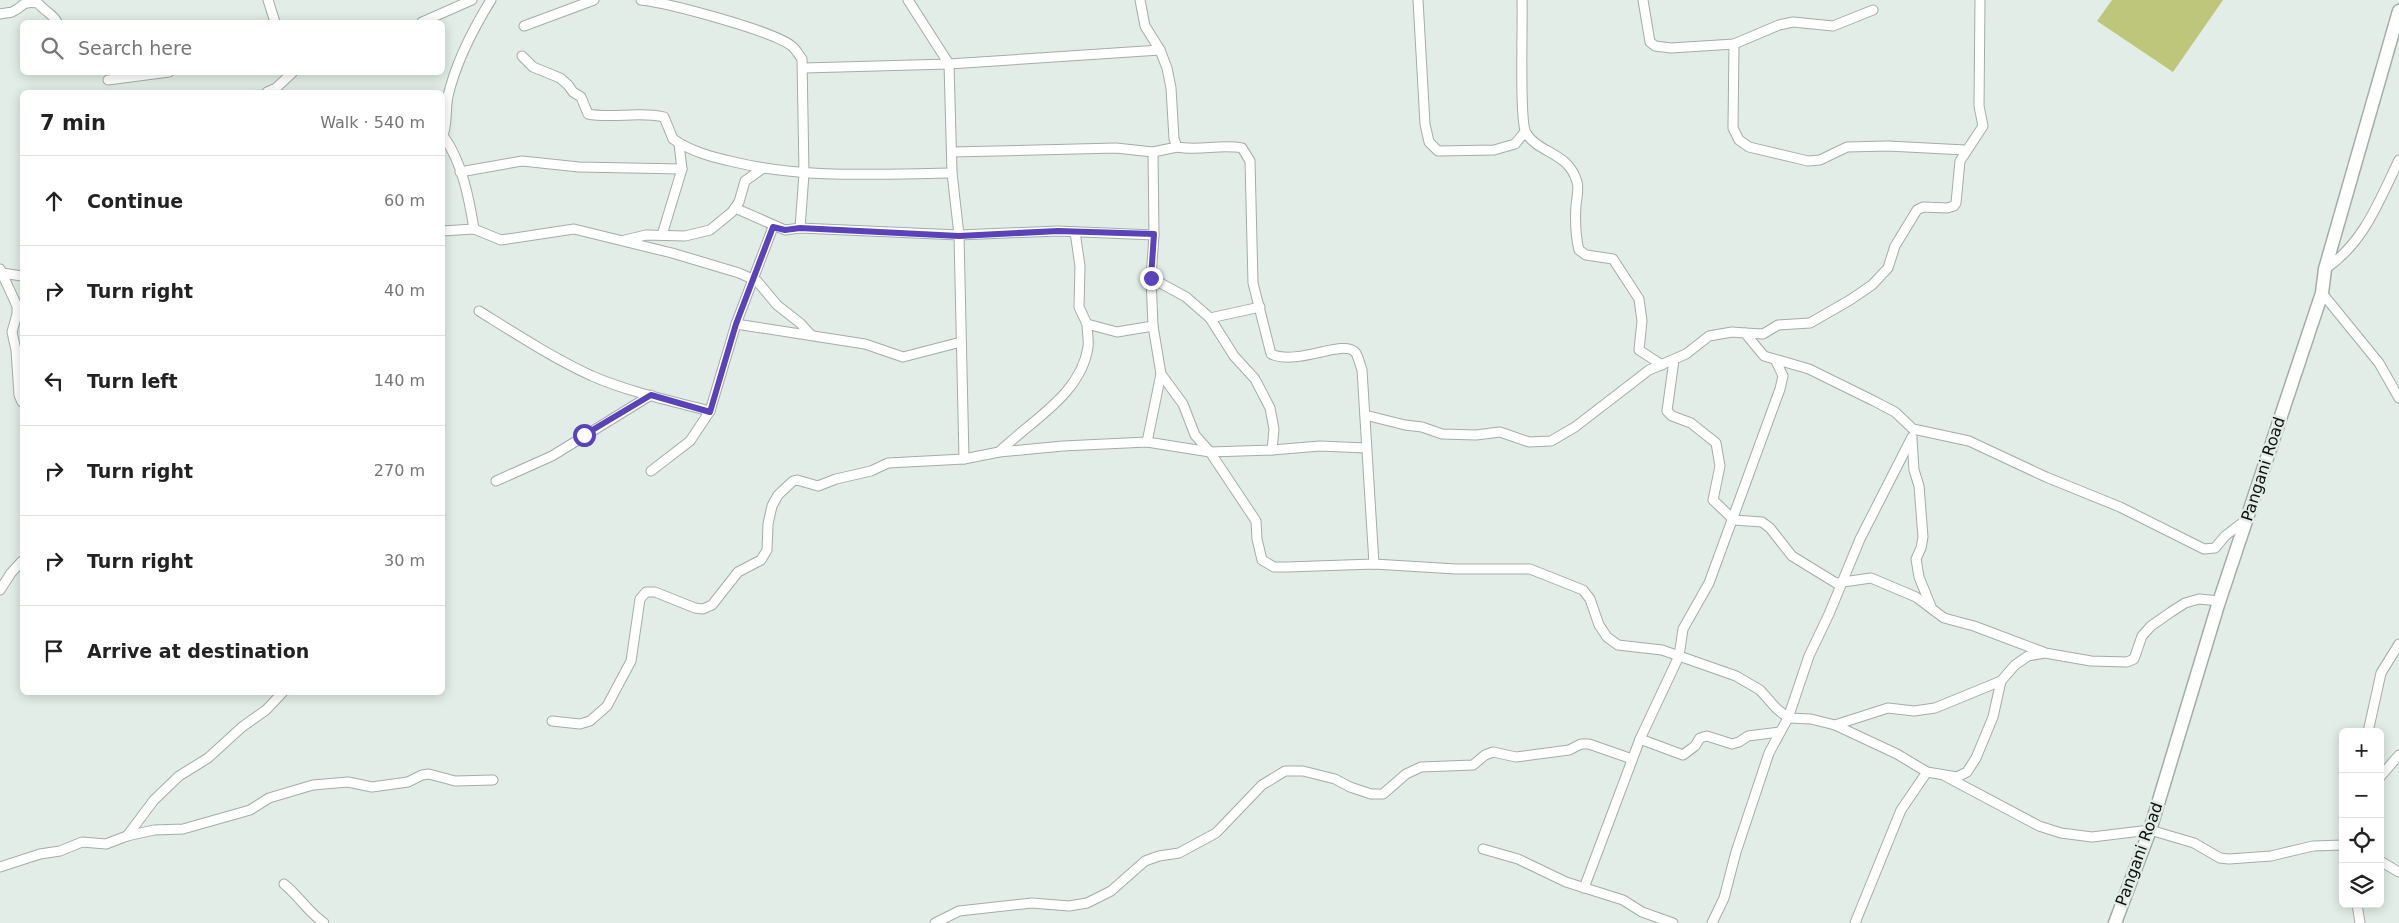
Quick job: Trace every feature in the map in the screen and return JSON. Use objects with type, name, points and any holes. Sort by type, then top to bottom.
[{"type":"main road","name":"Pangani Road","points":[[2115,923],[2150,830],[2220,600],[2322,293],[2325,269],[2397,26],[2399,10]]},
{"type":"street","points":[[268,0],[274,20]]},
{"type":"street","points":[[427,20],[472,0]]},
{"type":"street","points":[[445,122],[448,97],[456,70],[471,35],[491,0]]},
{"type":"street","points":[[524,26],[594,0]]},
{"type":"street","points":[[641,0],[726,20],[769,35],[792,46],[802,59],[804,68],[804,174],[800,228]]},
{"type":"street","points":[[908,0],[949,64],[952,173],[959,236],[964,459]]},
{"type":"street","points":[[1140,0],[1145,26],[1160,50],[1167,68],[1172,88],[1174,139],[1177,147]]},
{"type":"street","points":[[1418,0],[1425,124],[1429,142],[1438,151],[1494,150],[1515,144],[1525,132]]},
{"type":"street","points":[[1522,0],[1525,132],[1535,143],[1562,158],[1572,170],[1578,183],[1574,229],[1579,250],[1586,255],[1613,259],[1639,299],[1642,320],[1639,350],[1662,365]]},
{"type":"street","points":[[1643,0],[1650,42],[1655,46],[1672,48],[1734,44],[1779,25],[1793,22],[1834,26],[1873,10]]},
{"type":"street","points":[[1365,415],[1405,425],[1422,426],[1442,434],[1476,435],[1500,432],[1529,442],[1551,441],[1575,427],[1642,375],[1674,360],[1709,336],[1732,332],[1763,334],[1778,324],[1810,323],[1850,300],[1872,285],[1888,268],[1895,246],[1917,210],[1923,206],[1947,208],[1954,206],[1956,203],[1960,161],[1965,150],[1976,139],[1983,126],[1979,106],[1980,0]]},
{"type":"street","points":[[0,14],[13,12],[20,4],[29,2],[38,3],[44,11],[54,16],[56,20]]},
{"type":"street","points":[[1734,44],[1733,128],[1739,140],[1749,147],[1808,161],[1820,160],[1847,147],[1888,146],[1965,150]]},
{"type":"street","points":[[804,68],[949,64],[1160,50]]},
{"type":"street","points":[[522,56],[533,67],[560,78],[568,85],[573,92],[581,97],[588,114],[598,116],[642,114],[664,117],[673,140],[705,156],[762,169],[804,174],[952,173]]},
{"type":"street","points":[[108,80],[142,75]]},
{"type":"street","points":[[272,90],[290,75]]},
{"type":"street","points":[[445,140],[453,150],[471,208],[474,229]]},
{"type":"street","points":[[662,235],[682,169],[679,144]]},
{"type":"street","points":[[952,152],[1116,148],[1153,152],[1177,147],[1186,149],[1232,146],[1242,148],[1247,154],[1252,193],[1253,283],[1271,354],[1280,358],[1304,358],[1335,348],[1347,347],[1355,352],[1362,370],[1374,564]]},
{"type":"street","points":[[1146,442],[1161,374],[1153,326],[1151,278],[1154,234],[1153,152]]},
{"type":"street","points":[[2325,269],[2340,259],[2374,216],[2399,160]]},
{"type":"street","points":[[460,172],[522,161],[579,167],[682,169]]},
{"type":"street","points":[[622,241],[646,234],[685,236],[710,230],[735,208],[745,181],[762,169]]},
{"type":"street","points":[[735,208],[773,227],[785,230],[800,228],[959,236],[1075,232],[1154,234]]},
{"type":"street","points":[[651,471],[690,442],[710,412],[736,324],[773,227]]},
{"type":"street","points":[[445,231],[474,229],[501,240],[574,229],[682,256],[757,282],[777,305],[800,323],[811,335]]},
{"type":"street","points":[[999,452],[1056,404],[1070,387],[1081,368],[1088,347],[1087,324],[1079,307],[1080,266],[1075,232]]},
{"type":"street","points":[[1,271],[20,276]]},
{"type":"street","points":[[1,271],[17,306],[17,314],[12,332],[16,350],[20,397]]},
{"type":"street","points":[[1151,278],[1186,297],[1210,318],[1234,356],[1255,379],[1270,408],[1274,429],[1272,450]]},
{"type":"street","points":[[2322,293],[2380,363],[2398,394]]},
{"type":"street","points":[[1210,318],[1260,307]]},
{"type":"street","points":[[479,311],[537,347],[593,376],[710,412]]},
{"type":"street","points":[[736,324],[865,344],[903,357],[961,342]]},
{"type":"street","points":[[1087,324],[1117,332],[1153,326]]},
{"type":"street","points":[[1745,333],[1764,356],[1809,369],[1874,401],[1895,412],[1913,433],[1914,470],[1919,486],[1923,537],[1916,559],[1919,577],[1932,609]]},
{"type":"street","points":[[1674,360],[1667,412],[1672,416],[1691,423],[1716,443],[1720,466],[1713,500],[1734,520],[1762,522],[1770,528],[1792,556],[1836,584],[1871,578],[1916,597],[1944,618],[1974,626],[2045,653],[2091,661],[2127,662],[2134,659],[2142,636],[2151,626],[2170,612],[2185,603],[2199,598],[2220,600]]},
{"type":"street","points":[[1584,888],[1640,739],[1679,656],[1683,629],[1709,583],[1734,520],[1780,389],[1783,376],[1776,361]]},
{"type":"street","points":[[1161,374],[1184,404],[1195,435],[1210,452],[1256,521],[1257,539],[1262,560],[1274,567],[1374,564],[1456,569],[1530,569],[1583,590],[1590,600],[1599,625],[1607,637],[1618,645],[1649,648],[1679,656],[1736,676],[1760,690],[1788,718],[1811,719],[1835,725],[1897,754],[1927,772],[1945,776],[1957,777],[1967,772],[1976,758],[1993,717],[2001,681]]},
{"type":"street","points":[[496,481],[552,456],[651,395]]},
{"type":"street","points":[[1913,433],[1969,441],[2054,481],[2120,507],[2204,549],[2214,548],[2225,536],[2247,519]]},
{"type":"street","points":[[1712,923],[1724,898],[1736,852],[1769,753],[1788,718],[1809,656],[1843,583],[1860,539],[1913,433]]},
{"type":"street","points":[[552,721],[580,724],[590,721],[607,706],[631,661],[640,599],[646,592],[655,592],[695,608],[703,609],[712,605],[738,572],[761,560],[767,550],[768,524],[772,506],[778,496],[793,481],[818,486],[836,479],[870,471],[888,463],[964,459],[999,452],[1146,442],[1210,452],[1320,446],[1366,448]]},
{"type":"street","points":[[0,590],[20,563]]},
{"type":"street","points":[[2369,728],[2381,673],[2399,644]]},
{"type":"street","points":[[1835,725],[1888,708],[1914,711],[1935,708],[2001,681],[2015,665],[2028,656],[2045,653]]},
{"type":"street","points":[[127,836],[154,800],[179,776],[208,758],[242,727],[266,710],[280,695]]},
{"type":"street","points":[[1640,739],[1683,755],[1695,746],[1700,738],[1707,736],[1732,744],[1748,736],[1780,732]]},
{"type":"street","points":[[935,923],[959,911],[1032,903],[1069,906],[1087,903],[1111,891],[1145,861],[1159,856],[1179,853],[1216,833],[1262,785],[1285,771],[1303,771],[1335,779],[1350,788],[1371,794],[1383,794],[1406,774],[1421,767],[1474,765],[1485,754],[1493,752],[1516,757],[1569,750],[1581,744],[1589,744],[1632,759]]},
{"type":"street","points":[[2383,773],[2399,755]]},
{"type":"street","points":[[1855,923],[1901,810],[1927,772]]},
{"type":"street","points":[[0,867],[40,854],[60,851],[82,842],[106,844],[127,836],[154,830],[190,827],[250,810],[269,798],[313,786],[348,782],[372,788],[408,782],[422,775],[429,774],[455,781],[493,780]]},
{"type":"street","points":[[1945,776],[2039,826],[2061,833],[2092,837],[2150,830],[2194,844],[2220,858],[2229,860],[2271,856],[2313,846],[2339,846]]},
{"type":"street","points":[[1483,849],[1518,859],[1566,882],[1622,900],[1642,912],[1673,923]]},
{"type":"street","points":[[2383,863],[2399,872]]},
{"type":"street","points":[[284,884],[293,891],[304,906],[324,923]]},
{"type":"street","points":[[2358,908],[2360,923]]},
{"type":"green space","points":[[2112,0],[2223,0],[2173,72],[2097,21]]},
{"type":"route","points":[[584,435],[651,395],[710,412],[736,324],[773,227],[785,230],[800,228],[959,236],[1058,231],[1154,234],[1151,278]]}]
